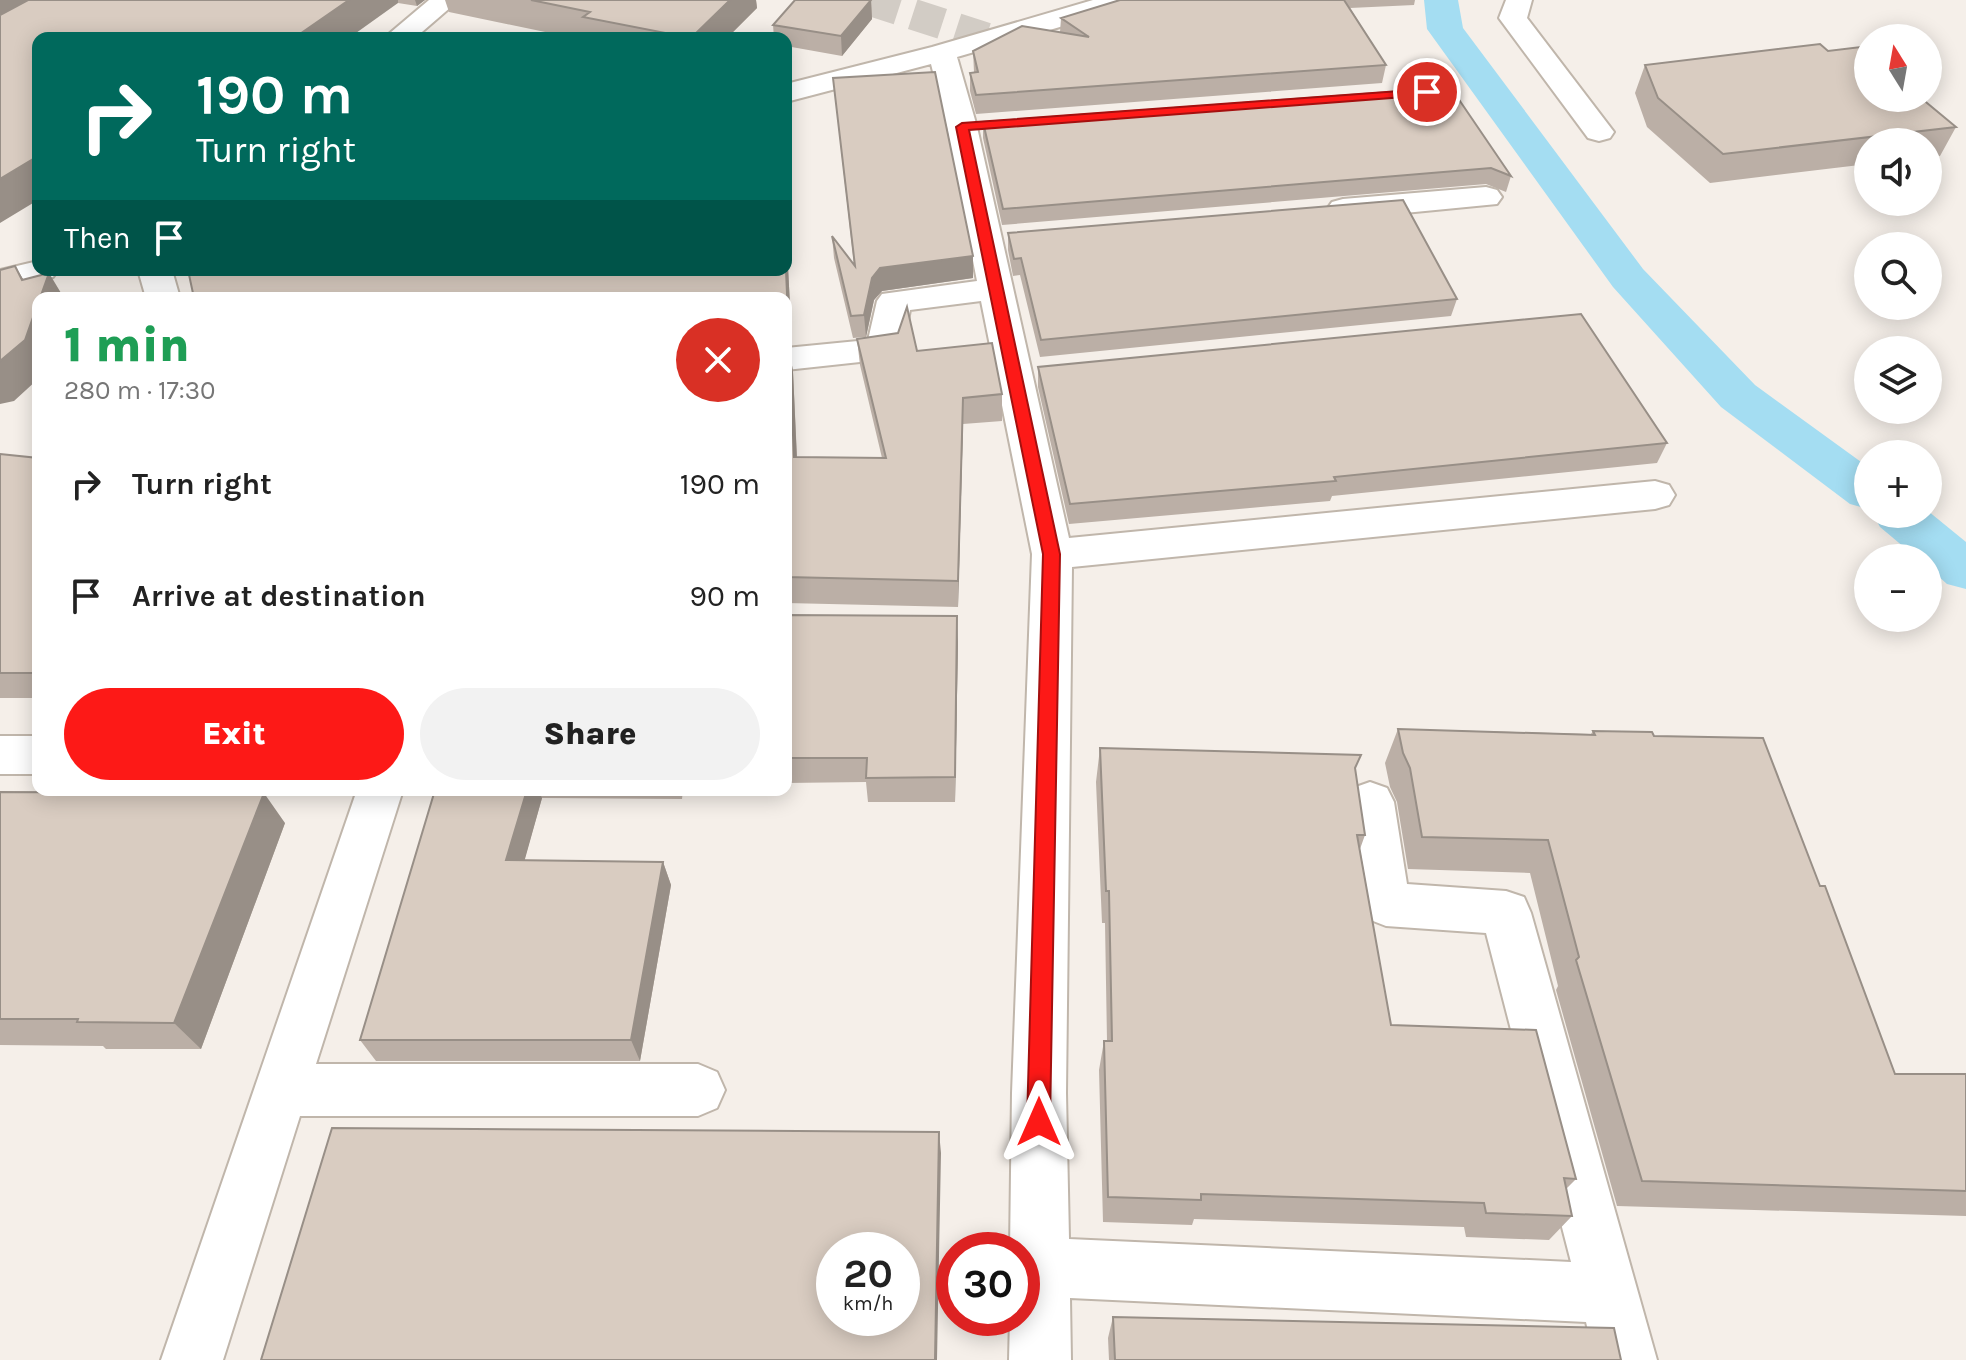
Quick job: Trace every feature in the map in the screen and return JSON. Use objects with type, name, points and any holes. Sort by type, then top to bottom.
[{"type":"street","points":[[406,32],[446,0]]},
{"type":"street","points":[[792,91],[942,53],[1122,0]]},
{"type":"street","points":[[1519,0],[1513,18],[1599,132]]},
{"type":"street","points":[[942,53],[978,126],[1002,238],[996,289],[1030,373],[1052,554],[1039,1093],[1039,1232]]},
{"type":"street","points":[[1314,212],[1486,197]]},
{"type":"street","points":[[0,280],[32,272]]},
{"type":"street","points":[[792,358],[884,350],[894,301],[996,289]]},
{"type":"street","points":[[1052,554],[1655,495]]},
{"type":"street","points":[[0,755],[32,755]]},
{"type":"street","points":[[192,1360],[378,796]]},
{"type":"street","points":[[1370,802],[1386,904],[1506,913],[1626,1360]]},
{"type":"street","points":[[281,1090],[698,1090]]},
{"type":"street","points":[[1040,1267],[1609,1293]]},
{"type":"street","points":[[1040,1336],[1040,1360]]},
{"type":"building","points":[[28,0],[349,0],[303,32],[32,32],[32,160],[0,179],[0,15]]},
{"type":"building","points":[[531,0],[730,0],[697,32],[660,32],[583,17],[590,12]]},
{"type":"building","points":[[795,0],[871,0],[841,36],[773,25]]},
{"type":"building","points":[[1120,0],[1344,0],[1386,65],[976,95],[970,73],[978,72],[973,51],[1022,26],[1089,37],[1061,18]]},
{"type":"building","points":[[1820,44],[1828,51],[1854,48],[1854,112],[1938,112],[1956,127],[1854,128],[1854,139],[1723,154],[1658,98],[1645,65]]},
{"type":"building","points":[[935,72],[973,256],[880,268],[872,278],[864,315],[851,316],[832,236],[855,266],[833,78]]},
{"type":"building","points":[[1447,82],[1511,176],[1491,168],[1003,209],[983,122],[1431,89]]},
{"type":"building","points":[[1403,200],[1457,299],[1041,340],[1021,258],[1014,259],[1008,233]]},
{"type":"building","points":[[15,266],[22,280],[48,276],[42,292],[32,292],[32,320],[25,340],[0,361],[0,270]]},
{"type":"building","points":[[189,276],[786,276],[787,292],[193,292]]},
{"type":"building","points":[[907,307],[917,351],[992,343],[1002,394],[963,398],[958,581],[792,577],[792,413],[794,457],[886,458],[857,339],[898,333]]},
{"type":"building","points":[[1581,314],[1667,443],[1334,477],[1336,481],[1070,504],[1038,367]]},
{"type":"building","points":[[0,454],[32,457],[32,673],[0,673]]},
{"type":"building","points":[[792,615],[957,616],[955,777],[866,778],[867,758],[792,758]]},
{"type":"building","points":[[1398,729],[1595,735],[1593,731],[1652,732],[1654,736],[1763,738],[1820,886],[1825,886],[1895,1074],[1966,1074],[1966,1191],[1642,1181],[1576,960],[1579,957],[1548,840],[1422,837],[1410,768]]},
{"type":"building","points":[[1100,748],[1361,755],[1355,768],[1365,835],[1357,835],[1391,1025],[1536,1030],[1576,1179],[1564,1178],[1572,1216],[1486,1213],[1484,1203],[1201,1194],[1201,1200],[1108,1197],[1104,1041],[1112,1041],[1109,891],[1106,891]]},
{"type":"building","points":[[0,792],[32,792],[32,796],[263,796],[174,1023],[0,1019]]},
{"type":"building","points":[[433,796],[525,796],[506,860],[663,862],[631,1040],[360,1040]]},
{"type":"building","points":[[332,1128],[939,1132],[935,1360],[261,1360]]},
{"type":"building","points":[[1113,1317],[1614,1328],[1621,1360],[1115,1360]]},
{"type":"waterway","points":[[1441,0],[1445,29],[1628,278],[1738,396],[1854,482]]},
{"type":"waterway","points":[[1915,528],[1966,570]]},
{"type":"tunnel","points":[[869,0],[989,39]]},
{"type":"route","points":[[1039,1122],[1052,554],[962,127],[1427,92]]}]
